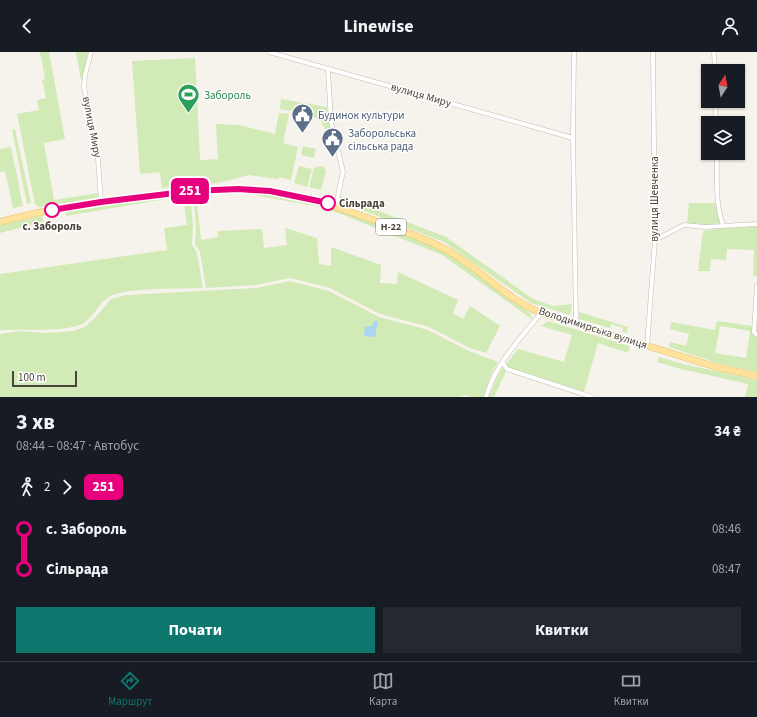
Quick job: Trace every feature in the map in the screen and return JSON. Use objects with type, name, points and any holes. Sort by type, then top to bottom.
[{"type":"main road","name":"Володимирська вулиця","points":[[0,222],[20,216],[101,202],[192,191],[238,189],[288,194],[336,206],[414,235],[447,250],[472,266],[516,299],[541,313],[716,367],[757,376]]},
{"type":"street","name":"вулиця Миру","points":[[91,52],[85,75],[84,87],[98,159],[101,202]]},
{"type":"street","name":"вулиця Миру","points":[[269,52],[328,70],[572,138]]},
{"type":"street","points":[[574,52],[572,138],[576,324]]},
{"type":"street","name":"вулиця Шевченка","points":[[647,346],[655,240],[653,52]]},
{"type":"street","points":[[714,52],[715,64]]},
{"type":"street","points":[[328,70],[331,122],[343,171],[336,206]]},
{"type":"street","points":[[717,160],[718,200],[720,215],[724,225]]},
{"type":"street","points":[[655,240],[684,225],[705,227],[757,224]]},
{"type":"street","points":[[756,286],[754,332],[757,335]]},
{"type":"street","points":[[486,397],[493,377],[502,362],[541,313]]},
{"type":"street","points":[[502,362],[507,369],[592,397]]},
{"type":"green space","points":[[40,52],[49,52],[65,139],[44,143],[54,200],[99,193],[96,198],[39,207],[35,204],[17,114],[39,110],[37,100],[46,98],[42,80],[45,79]]},
{"type":"green space","points":[[76,52],[89,52],[81,81]]},
{"type":"green space","points":[[195,58],[200,160],[218,159],[216,124],[239,125],[275,134],[279,113],[289,114],[283,143],[298,147],[291,180],[279,177],[278,179],[249,175],[218,183],[162,188],[160,172],[140,174],[132,61]]},
{"type":"green space","points":[[281,99],[327,107],[335,145],[332,144],[321,121],[311,115],[280,109]]},
{"type":"green space","points":[[15,129],[31,203],[27,204],[12,130]]},
{"type":"green space","points":[[303,146],[316,149],[314,158],[301,155]]},
{"type":"green space","points":[[11,147],[23,206],[13,208],[5,171],[0,172],[0,149]]},
{"type":"green space","points":[[299,166],[312,169],[307,187],[294,183]]},
{"type":"green space","points":[[320,166],[324,167],[326,171],[321,190],[309,187],[314,168]]},
{"type":"green space","points":[[238,190],[270,193],[327,205],[424,242],[454,257],[530,313],[533,320],[442,255],[326,208],[238,192],[196,195],[201,240],[218,237],[218,231],[262,229],[264,248],[287,245],[285,228],[317,238],[319,264],[331,266],[331,247],[381,265],[380,283],[397,284],[398,272],[458,300],[453,313],[463,319],[470,306],[500,326],[486,353],[470,348],[429,327],[380,314],[330,288],[290,278],[256,285],[206,288],[200,252],[195,244],[196,226],[193,193]]},
{"type":"green space","points":[[190,193],[193,226],[192,244],[197,253],[203,288],[154,289],[116,294],[104,301],[85,322],[73,327],[55,329],[0,330],[0,274],[167,250],[164,228],[187,225],[183,196],[66,216],[65,211]]},
{"type":"green space","points":[[340,196],[446,237],[533,299],[553,306],[572,304],[570,315],[531,303],[444,242],[339,201]]},
{"type":"green space","points":[[689,203],[716,203],[720,223],[706,225],[687,223]]},
{"type":"green space","points":[[42,216],[43,222],[0,233],[0,225]]},
{"type":"green space","points":[[757,227],[757,276],[753,276],[754,250],[727,249],[726,260],[711,259],[710,271],[698,271],[703,231],[724,228]]},
{"type":"green space","points":[[290,281],[329,291],[379,317],[428,330],[469,351],[498,362],[490,377],[483,397],[470,397],[467,395],[457,397],[0,397],[0,334],[20,331],[46,333],[74,331],[86,326],[111,299],[127,295],[256,288]]},
{"type":"green space","points":[[579,312],[628,327],[627,333],[622,332],[623,328],[611,324],[610,328],[579,319]]},
{"type":"green space","points":[[548,321],[630,346],[628,353],[598,343],[584,392],[508,368],[506,364],[518,349],[564,362],[572,335],[541,326]]},
{"type":"green space","points":[[717,321],[752,326],[752,333],[757,337],[757,372],[717,363],[669,347],[670,342],[686,346],[689,334],[670,329],[671,322],[715,330]],"holes":[[[720,326],[750,331],[746,358],[715,353]]]},
{"type":"green space","points":[[659,357],[683,364],[757,380],[757,397],[745,397],[748,384],[657,362]]},
{"type":"green space","points":[[503,367],[506,371],[494,397],[489,397],[496,379]]},
{"type":"water","points":[[374,321],[378,321],[375,337],[364,336],[365,327],[372,326]]},
{"type":"bus line","name":"251","points":[[52,210],[101,202],[192,191],[238,189],[270,191],[328,203]]},
{"type":"place","name":"Забороль","points":[[189,114]]},
{"type":"place","name":"Будинок культури","points":[[303,134]]},
{"type":"place","name":"Заборольська сільська рада","points":[[333,158]]},
{"type":"place","name":"Сільрада","points":[[328,203]]},
{"type":"place","name":"с. Забороль","points":[[52,210]]}]
